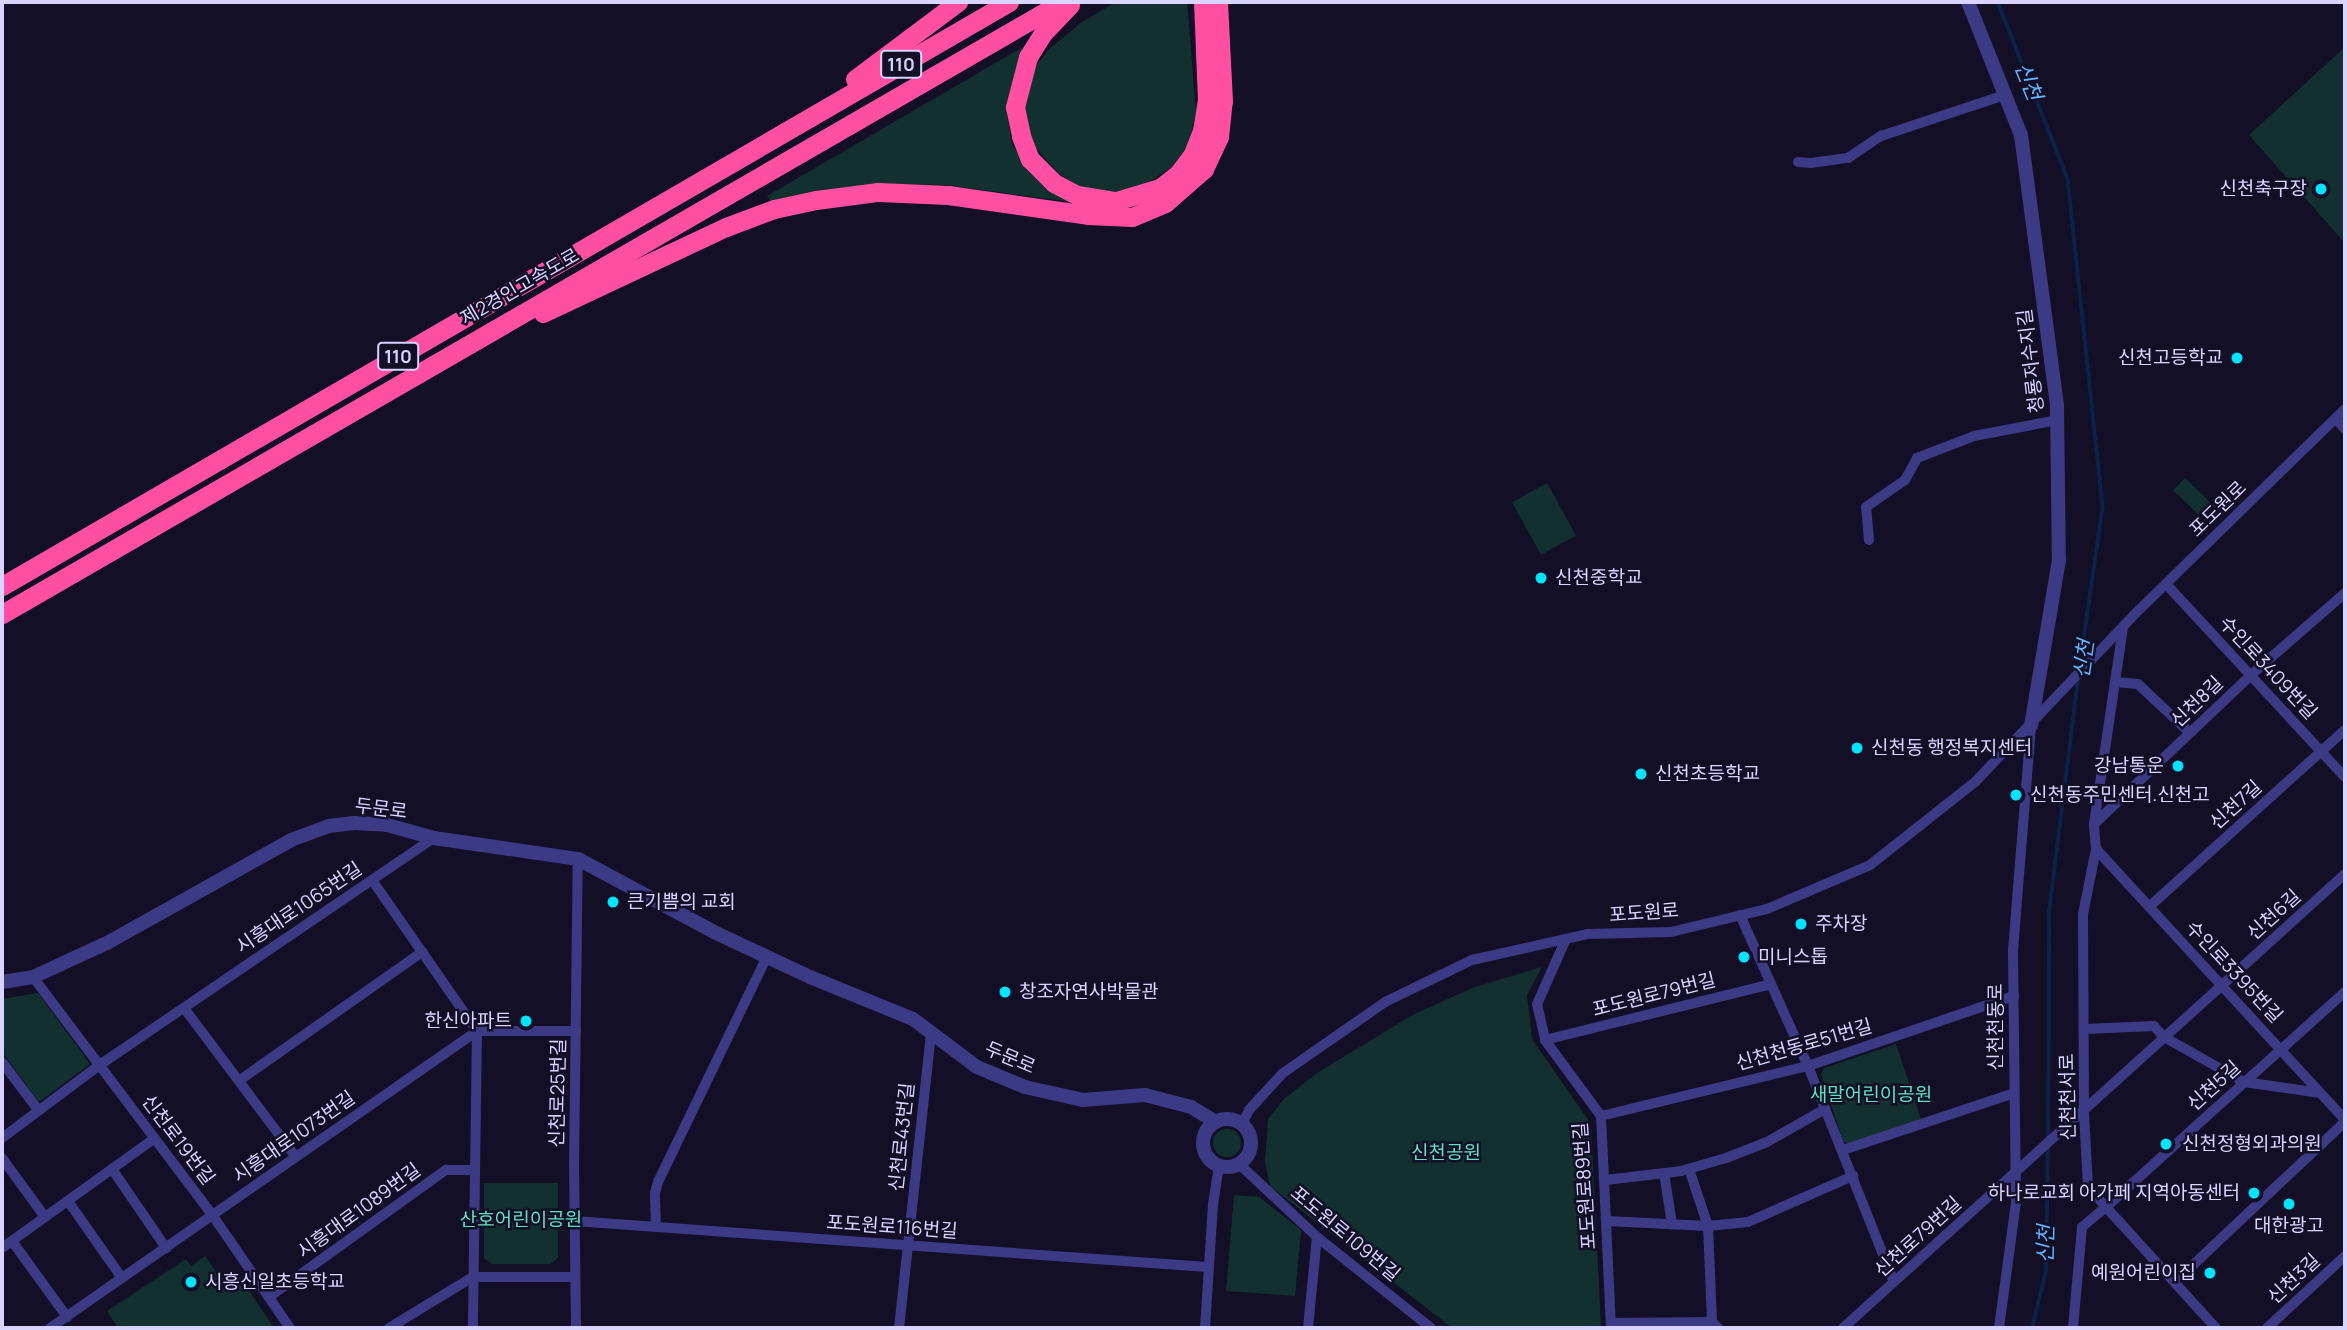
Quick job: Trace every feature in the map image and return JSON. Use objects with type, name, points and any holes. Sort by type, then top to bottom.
[{"type":"highway","points":[[794,125],[958,2]]},
{"type":"highway","name":"제2경인고속도로","points":[[2,586],[1009,2]]},
{"type":"highway","name":"제2경인고속도로","points":[[2,614],[1062,2]]},
{"type":"highway","points":[[1073,2],[1043,33],[1028,57],[1015,107],[1030,159],[1054,183],[1077,195],[1116,201],[1160,188],[1178,174],[1193,154],[1202,131],[1207,100],[1203,2]]},
{"type":"highway","points":[[416,373],[726,227],[774,209],[816,200],[878,192],[948,195],[1088,215],[1132,217],[1165,203],[1204,169],[1219,137],[1223,101],[1218,2]]},
{"type":"street","name":"청룡저수지길","points":[[1968,2],[2021,135],[2058,420],[2059,560],[2036,721]]},
{"type":"street","points":[[1798,162],[1848,158],[1881,136],[2005,95]]},
{"type":"street","name":"포도원로","points":[[1242,1124],[1249,1110],[1283,1073],[1385,1002],[1472,960],[1587,934],[1671,932],[1767,909],[1870,865],[1975,782],[2119,631],[2345,409]]},
{"type":"street","points":[[2336,419],[2345,429]]},
{"type":"street","points":[[1869,540],[1866,507],[1905,480],[1917,458],[1973,436],[2058,420]]},
{"type":"street","name":"수인로3409번길","points":[[2166,584],[2345,777]]},
{"type":"street","name":"신천8길","points":[[2095,824],[2250,675],[2345,593]]},
{"type":"street","points":[[2096,849],[2095,824],[2115,682],[2119,631]]},
{"type":"street","points":[[2115,682],[2138,684],[2190,733]]},
{"type":"street","name":"신천천동로","points":[[2000,1324],[2016,1202],[2013,950],[2036,721]]},
{"type":"street","name":"신천7길","points":[[2150,906],[2345,730]]},
{"type":"street","name":"두문로","points":[[2,982],[33,977],[107,943],[291,841],[329,826],[354,823],[387,825],[434,838],[578,859],[767,957],[913,1019],[977,1067],[1025,1087],[1083,1100],[1145,1095],[1191,1107],[1216,1122]]},
{"type":"street","name":"시흥대로1065번길","points":[[2,1137],[184,1007],[434,838]]},
{"type":"street","name":"수인로3395번길","points":[[2096,849],[2345,1121]]},
{"type":"street","name":"신천천서로","points":[[2096,849],[2083,914],[2084,1112],[2088,1187],[2216,1328]]},
{"type":"street","name":"신천로25번길","points":[[576,1328],[574,1222],[578,859]]},
{"type":"street","name":"신천6길","points":[[2069,1124],[2345,874]]},
{"type":"street","points":[[372,880],[477,1031],[472,1328]]},
{"type":"street","points":[[1741,915],[1808,1066],[1894,1282]]},
{"type":"street","name":"포도원로89번길","points":[[1566,939],[1537,1004],[1545,1040],[1601,1116],[1611,1325]]},
{"type":"street","points":[[240,1080],[422,952]]},
{"type":"street","points":[[656,1227],[655,1193],[658,1182],[767,957]]},
{"type":"street","name":"신천로19번길","points":[[33,977],[213,1216],[290,1328]]},
{"type":"street","name":"포도원로79번길","points":[[1545,1040],[1771,984]]},
{"type":"street","name":"신천5길","points":[[2106,1207],[2345,992]]},
{"type":"street","name":"신천천동로51번길","points":[[1601,1116],[1808,1066],[2014,996]]},
{"type":"street","points":[[184,1007],[296,1157]]},
{"type":"street","points":[[2085,1029],[2154,1026],[2164,1037],[2244,1082],[2320,1093]]},
{"type":"street","points":[[477,1031],[576,1031]]},
{"type":"street","name":"시흥대로1073번길","points":[[50,1328],[477,1031]]},
{"type":"street","name":"신천로43번길","points":[[899,1328],[930,1032]]},
{"type":"street","points":[[2,1062],[39,1111]]},
{"type":"street","points":[[1843,1150],[2014,1093]]},
{"type":"street","points":[[1606,1180],[1689,1169],[1767,1142],[1825,1109]]},
{"type":"street","points":[[1229,1119],[1242,1124],[1249,1134],[1250,1148],[1238,1164],[1219,1165],[1208,1157],[1204,1144],[1207,1131],[1216,1122],[1229,1119]]},
{"type":"street","points":[[2176,1281],[2345,1121]]},
{"type":"street","name":"신천로79번길","points":[[1843,1328],[2069,1124]]},
{"type":"street","points":[[67,1317],[5,1245],[155,1138]]},
{"type":"street","points":[[2,1158],[45,1217]]},
{"type":"street","name":"포도원로109번길","points":[[1238,1164],[1317,1237],[1431,1328]]},
{"type":"street","points":[[1205,1328],[1207,1267],[1219,1165]]},
{"type":"street","points":[[112,1169],[166,1248]]},
{"type":"street","points":[[1611,1325],[1715,1325],[1708,1226],[1689,1169]]},
{"type":"street","name":"시흥대로1089번길","points":[[269,1297],[446,1170],[475,1170]]},
{"type":"street","points":[[1664,1173],[1672,1224]]},
{"type":"street","points":[[1607,1221],[1708,1226],[1748,1222],[1853,1176]]},
{"type":"street","points":[[68,1201],[122,1278]]},
{"type":"street","points":[[2075,1327],[2082,1227],[2106,1207]]},
{"type":"street","name":"포도원로116번길","points":[[574,1222],[1207,1267]]},
{"type":"street","points":[[1308,1328],[1317,1237]]},
{"type":"street","name":"신천3길","points":[[2267,1328],[2345,1256]]},
{"type":"street","points":[[389,1328],[405,1324],[473,1277],[574,1277]]},
{"type":"street","points":[[1991,1328],[2000,1324]]},
{"type":"green space","points":[[1116,2],[1187,2],[1196,112],[1189,143],[1173,166],[1141,188],[1117,192],[1084,189],[1058,173],[1035,147],[1027,123],[1024,97],[1031,73],[1048,50],[1082,22]]},
{"type":"green space","points":[[1028,44],[1006,106],[1012,145],[1033,174],[1072,202],[946,185],[879,184],[771,201],[767,196]]},
{"type":"green space","name":"신천축구장","points":[[2345,47],[2345,243],[2249,135]]},
{"type":"green space","points":[[2185,478],[2210,502],[2198,515],[2173,490]]},
{"type":"green space","points":[[1547,483],[1576,535],[1541,555],[1512,502]]},
{"type":"green space","name":"신천공원","points":[[1542,967],[1527,995],[1532,1039],[1591,1124],[1601,1328],[1452,1328],[1270,1186],[1265,1162],[1268,1119],[1285,1098],[1317,1073],[1414,1014],[1475,987]]},
{"type":"green space","points":[[38,993],[90,1064],[39,1102],[2,1052],[2,999]]},
{"type":"green space","name":"새말어린이공원","points":[[1896,1044],[1921,1119],[1848,1144],[1843,1141],[1821,1074],[1824,1068]]},
{"type":"green space","points":[[1227,1129],[1237,1133],[1241,1143],[1237,1153],[1227,1157],[1217,1153],[1213,1143],[1217,1133]]},
{"type":"green space","name":"산호어린이공원","points":[[484,1183],[558,1183],[558,1258],[550,1264],[492,1264],[484,1258]]},
{"type":"green space","points":[[1234,1195],[1259,1197],[1301,1230],[1295,1296],[1226,1291]]},
{"type":"green space","name":"시흥신일초등학교","points":[[205,1256],[224,1283],[238,1274],[274,1328],[118,1328],[107,1311],[186,1259],[191,1266]]},
{"type":"waterway","name":"신천","points":[[1998,2],[2068,179],[2103,508],[2080,668]]},
{"type":"waterway","name":"신천","points":[[2048,1139],[2049,912],[2078,679]]},
{"type":"waterway","name":"신천","points":[[2032,1328],[2046,1271],[2048,1146]]},
{"type":"place","name":"신천축구장","points":[[2321,189]]},
{"type":"place","name":"신천고등학교","points":[[2237,358]]},
{"type":"place","name":"신천중학교","points":[[1541,578]]},
{"type":"place","name":"신천동 행정복지센터","points":[[1857,748]]},
{"type":"place","name":"강남통운","points":[[2178,766]]},
{"type":"place","name":"신천초등학교","points":[[1641,774]]},
{"type":"place","name":"신천동주민센터.신천고","points":[[2016,795]]},
{"type":"place","name":"큰기쁨의 교회","points":[[613,902]]},
{"type":"place","name":"주차장","points":[[1801,924]]},
{"type":"place","name":"미니스톱","points":[[1744,957]]},
{"type":"place","name":"창조자연사박물관","points":[[1005,992]]},
{"type":"place","name":"한신아파트","points":[[526,1021]]},
{"type":"place","name":"신천정형외과의원","points":[[2166,1144]]},
{"type":"place","name":"하나로교회 아가페 지역아동센터","points":[[2254,1193]]},
{"type":"place","name":"대한광고","points":[[2289,1204]]},
{"type":"place","name":"예원어린이집","points":[[2210,1273]]},
{"type":"place","name":"시흥신일초등학교","points":[[191,1282]]}]
